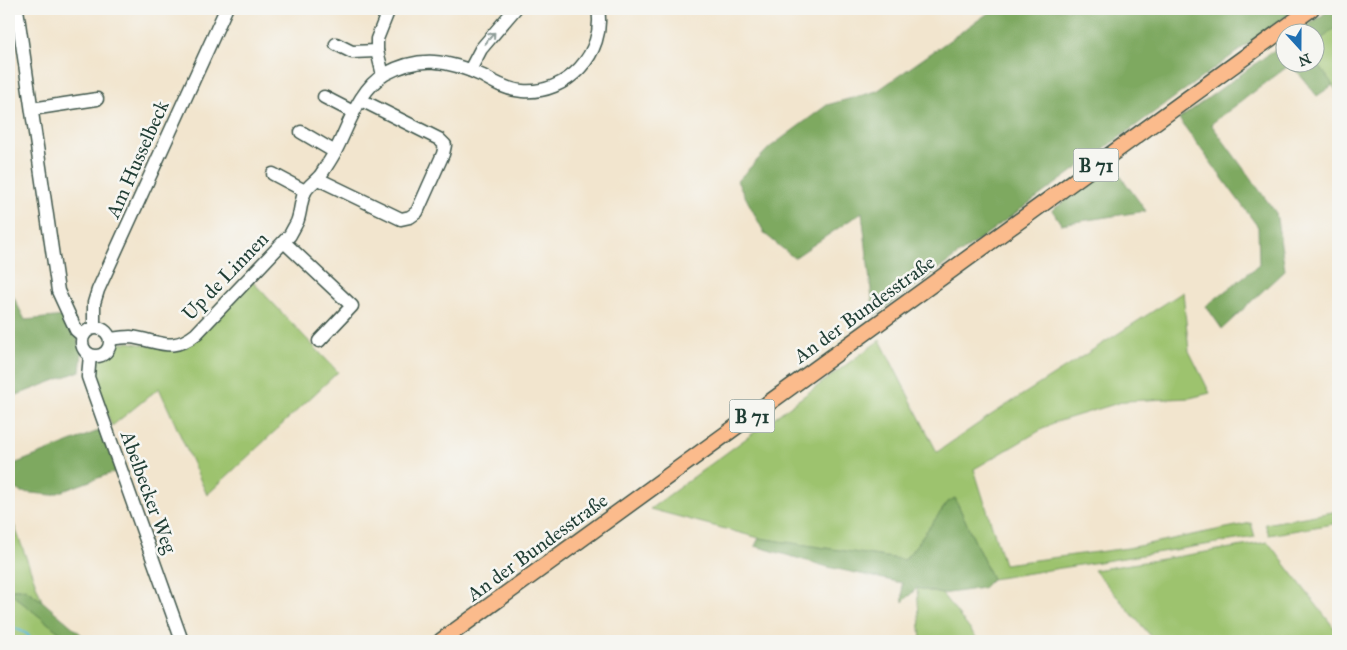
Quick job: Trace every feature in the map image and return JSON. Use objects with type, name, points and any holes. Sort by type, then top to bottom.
[{"type":"main road","name":"An der Bundesstraße","points":[[441,641],[1311,9]]},
{"type":"street","name":"Abelbecker Weg","points":[[17,9],[58,290],[76,330],[83,336],[83,348],[90,355],[88,377],[182,641]]},
{"type":"street","name":"Am Husselbeck","points":[[94,328],[94,303],[98,290],[226,9]]},
{"type":"street","points":[[383,76],[377,52],[377,39],[389,9]]},
{"type":"street","points":[[470,70],[481,50],[515,9]]},
{"type":"street","points":[[272,174],[305,191],[318,179],[335,152],[353,112],[369,89],[383,76],[415,62],[438,62],[470,70],[504,87],[522,91],[544,89],[563,82],[585,63],[594,47],[600,22],[598,9]]},
{"type":"street","points":[[336,44],[352,52],[377,52]]},
{"type":"street","points":[[324,97],[353,112]]},
{"type":"street","points":[[32,109],[97,99]]},
{"type":"street","points":[[318,179],[401,219],[410,217],[417,212],[446,145],[439,139],[361,100]]},
{"type":"street","points":[[301,132],[335,152]]},
{"type":"street","name":"Up de Linnen","points":[[110,339],[129,337],[171,345],[186,342],[196,334],[284,242],[297,222],[305,191]]},
{"type":"street","points":[[284,242],[352,306],[319,341]]},
{"type":"street","points":[[83,336],[94,328],[104,330],[110,339],[109,347],[105,353],[98,356],[90,355]]},
{"type":"green space","points":[[994,9],[1296,9],[1278,22],[1274,22],[1274,25],[874,316],[862,212],[794,258],[765,234],[737,181],[769,148],[827,105],[877,91]]},
{"type":"green space","points":[[1331,9],[1338,9],[1338,26],[1324,37],[1324,22],[1312,22]]},
{"type":"green space","points":[[1338,26],[1338,93],[1323,72],[1324,36]]},
{"type":"green space","points":[[1274,50],[1274,72],[1280,72],[1211,124],[1276,213],[1285,270],[1222,329],[1206,306],[1259,265],[1258,227],[1179,119]]},
{"type":"green space","points":[[1298,72],[1324,72],[1333,85],[1317,96]]},
{"type":"green space","points":[[1114,167],[1146,211],[1061,224],[1052,210]]},
{"type":"green space","points":[[253,282],[338,372],[207,495],[159,388],[112,426],[92,376],[93,358],[100,358],[105,355],[114,344],[127,342],[170,349]]},
{"type":"green space","points":[[9,288],[25,320],[65,316],[78,334],[78,344],[82,353],[80,371],[9,398]]},
{"type":"green space","points":[[1183,292],[1189,351],[1210,393],[1190,398],[1125,401],[1053,423],[974,469],[1004,564],[1128,548],[1251,523],[1255,537],[992,579],[955,498],[948,502],[905,560],[759,538],[650,509],[880,340],[937,452],[991,415]]},
{"type":"green space","points":[[101,430],[117,471],[52,495],[21,492],[9,486],[9,466]]},
{"type":"green space","points":[[955,498],[992,579],[983,588],[942,594],[917,588],[903,602],[902,583],[828,567],[755,546],[759,538],[905,560],[948,502]]},
{"type":"green space","points":[[9,511],[42,601],[25,589],[9,589]]},
{"type":"green space","points":[[1338,511],[1338,523],[1269,535],[1265,524]]},
{"type":"green space","points":[[1268,542],[1338,633],[1338,641],[1155,641],[1094,570]]},
{"type":"green space","points":[[917,588],[942,594],[979,641],[921,641]]},
{"type":"green space","points":[[9,589],[25,589],[89,641],[70,641],[9,592]]},
{"type":"green space","points":[[9,592],[70,641],[9,641]]},
{"type":"waterway","points":[[9,625],[27,634],[30,641]]}]
